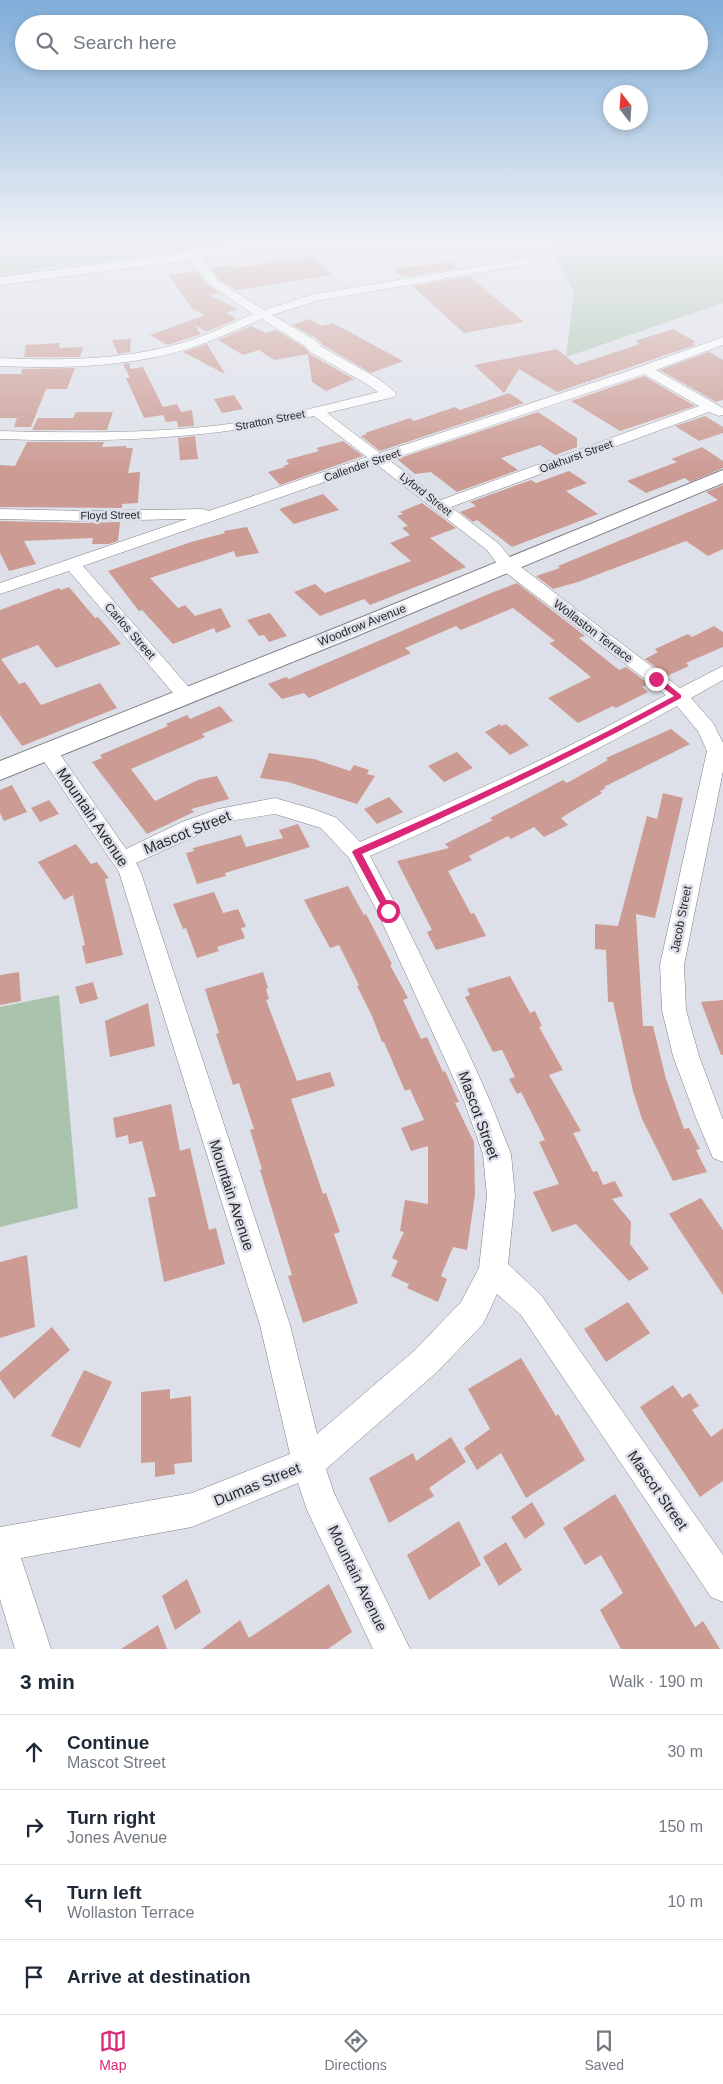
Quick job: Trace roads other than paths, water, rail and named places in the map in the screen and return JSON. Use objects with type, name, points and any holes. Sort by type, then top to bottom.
[{"type":"street","points":[[0,362],[50,364],[92,362],[154,353],[200,341],[251,319]]},
{"type":"street","name":"Stratton Street","points":[[0,435],[103,437],[156,435],[237,426],[316,411],[389,394],[372,381],[317,350],[310,343],[271,319]]},
{"type":"street","name":"Callender Street","points":[[0,589],[379,458],[646,370],[723,341]]},
{"type":"street","points":[[646,370],[717,411]]},
{"type":"street","name":"Lyford Street","points":[[316,411],[353,442],[379,458],[493,547],[507,565]]},
{"type":"street","name":"Oakhurst Street","points":[[440,505],[717,411]]},
{"type":"street","name":"Woodrow Avenue","points":[[1,769],[186,696],[723,476]]},
{"type":"street","name":"Floyd Street","points":[[0,514],[85,516],[220,514]]},
{"type":"street","name":"Carlos Street","points":[[73,565],[186,696]]},
{"type":"street","name":"Wollaston Terrace","points":[[507,565],[679,696]]},
{"type":"street","points":[[357,852],[456,809],[613,733],[723,672]]},
{"type":"street","name":"Jacob Street","points":[[679,696],[706,728],[717,751],[672,965],[674,1010],[686,1056],[709,1118],[723,1149]]},
{"type":"street","name":"Mountain Avenue","points":[[48,752],[129,870],[275,1324],[308,1463],[319,1498],[392,1649]]},
{"type":"street","name":"Mascot Street","points":[[123,860],[190,828],[225,814],[275,806],[306,814],[329,823],[357,852],[388,911],[455,1052],[477,1101],[497,1154],[501,1196],[493,1270],[531,1304],[723,1585]]},
{"type":"street","name":"Dumas Street","points":[[0,1544],[192,1510],[308,1463],[426,1361],[472,1313],[493,1270]]},
{"type":"street","points":[[0,1544],[33,1649]]}]
